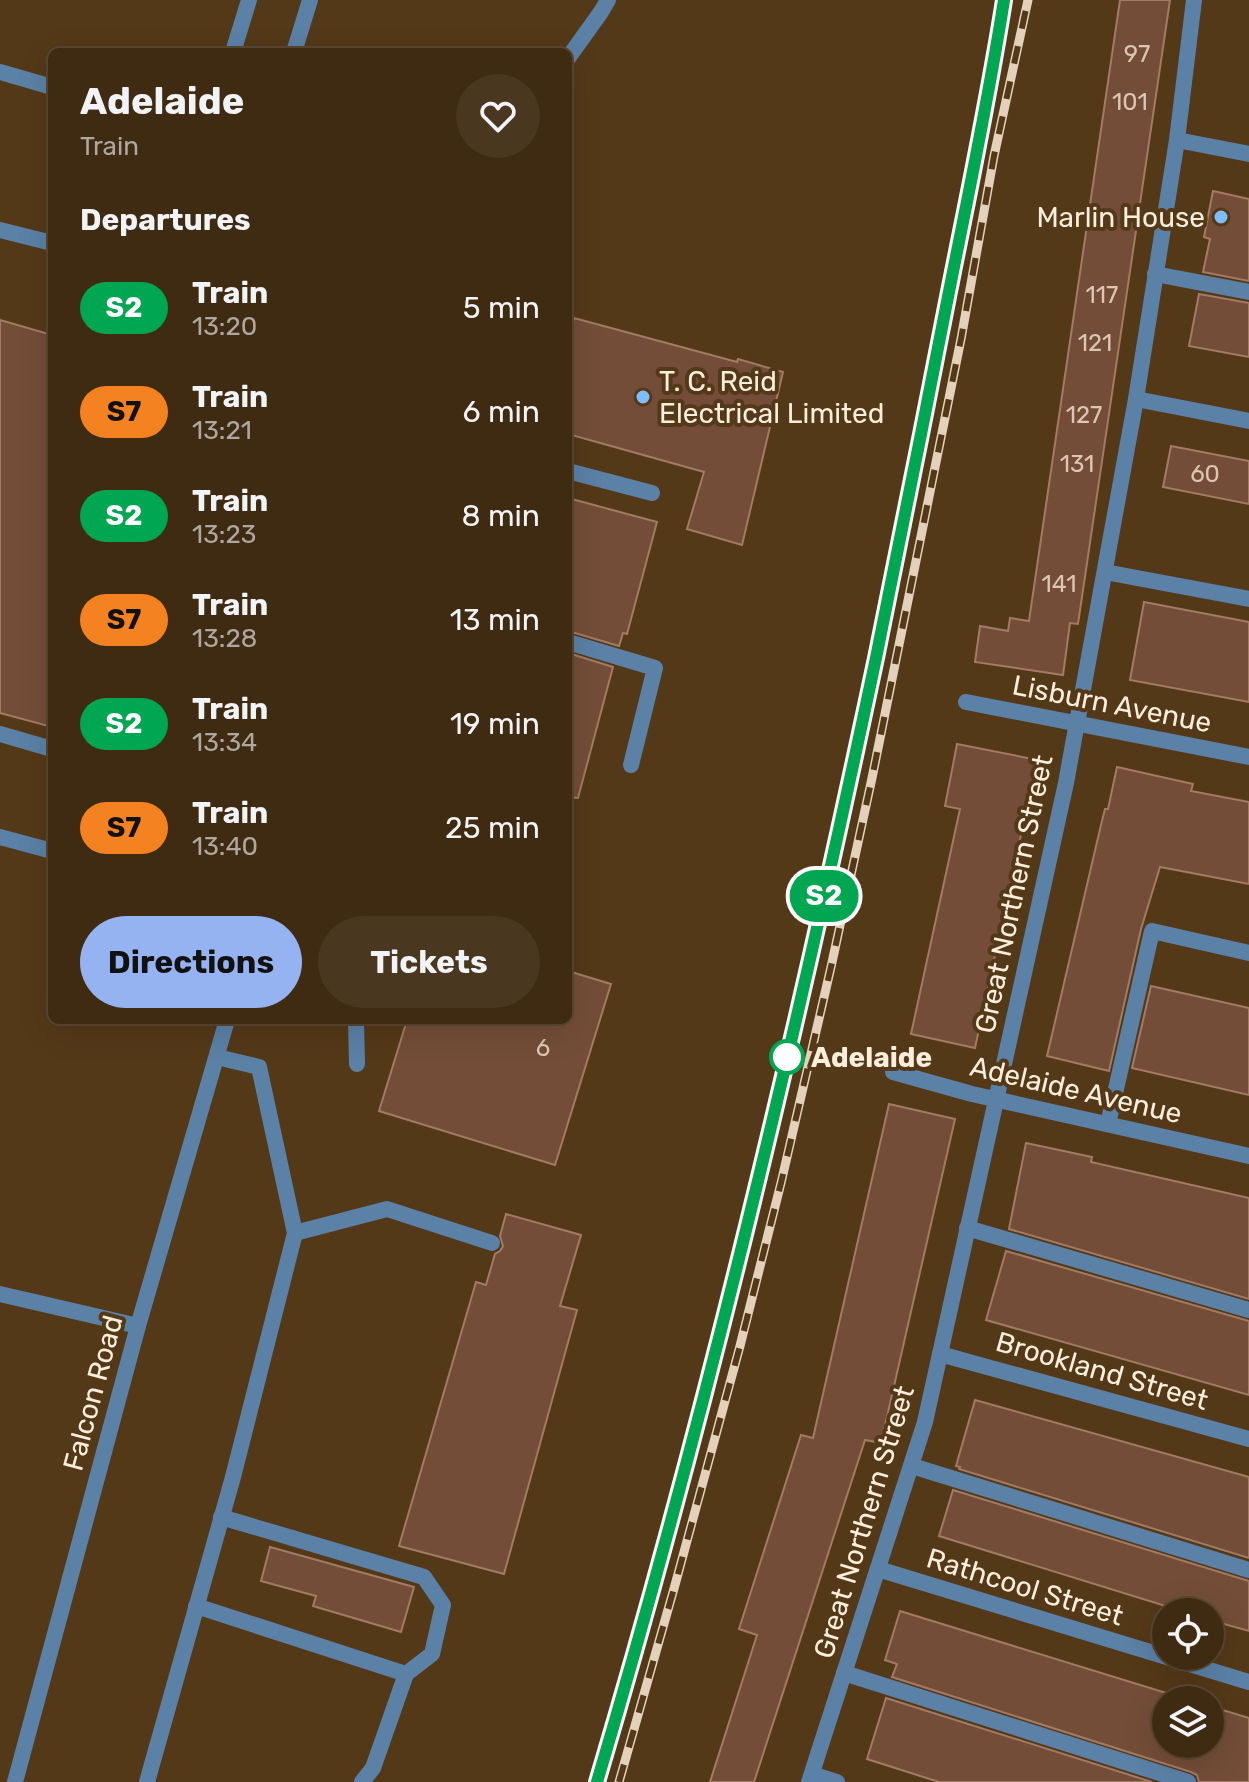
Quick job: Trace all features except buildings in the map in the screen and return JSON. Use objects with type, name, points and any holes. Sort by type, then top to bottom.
[{"type":"street","points":[[234,48],[249,0]]},
{"type":"street","points":[[295,48],[310,0]]},
{"type":"street","points":[[572,52],[608,0]]},
{"type":"street","name":"Great Northern Street","points":[[810,1778],[925,1422],[1078,724],[1136,399],[1177,140],[1194,0]]},
{"type":"street","points":[[0,72],[48,86]]},
{"type":"street","points":[[1177,140],[1249,154]]},
{"type":"street","points":[[0,230],[48,242]]},
{"type":"street","points":[[1155,274],[1249,292]]},
{"type":"street","points":[[1136,399],[1249,421]]},
{"type":"street","points":[[572,472],[652,493]]},
{"type":"street","points":[[1105,572],[1249,599]]},
{"type":"street","points":[[572,643],[655,668],[631,765]]},
{"type":"street","name":"Lisburn Avenue","points":[[966,702],[1249,757]]},
{"type":"street","points":[[0,734],[48,748]]},
{"type":"street","points":[[0,837],[48,850]]},
{"type":"street","points":[[1108,1124],[1152,931],[1249,953]]},
{"type":"street","name":"Falcon Road","points":[[15,1782],[138,1326],[226,1024]]},
{"type":"street","points":[[356,1024],[357,1064]]},
{"type":"street","points":[[147,1782],[221,1517],[295,1233],[259,1067],[217,1057]]},
{"type":"street","name":"Adelaide Avenue","points":[[893,1072],[996,1099],[1249,1156]]},
{"type":"street","points":[[295,1233],[387,1209],[492,1243]]},
{"type":"street","points":[[967,1228],[1249,1310]]},
{"type":"street","points":[[0,1294],[138,1326]]},
{"type":"street","name":"Brookland Street","points":[[940,1354],[1249,1439]]},
{"type":"street","points":[[912,1466],[1249,1570]]},
{"type":"street","points":[[221,1517],[424,1577],[443,1605],[432,1654],[406,1674],[373,1768],[362,1782]]},
{"type":"street","name":"Rathcool Street","points":[[878,1569],[1249,1682]]},
{"type":"street","points":[[196,1606],[406,1674]]},
{"type":"street","points":[[844,1673],[1188,1782]]},
{"type":"street","points":[[810,1778],[837,1782]]},
{"type":"railway","points":[[597,1782],[713,1363],[815,941],[894,570],[1004,0]]},
{"type":"railway","points":[[619,1782],[740,1346],[831,967],[872,778],[961,339],[994,156],[1028,0]]},
{"type":"train","name":"S2","points":[[597,1782],[707,1389],[857,752],[991,86],[1004,0]]},
{"type":"place","name":"Marlin House","points":[[1221,217]]},
{"type":"place","name":"T. C. Reid Electrical Limited","points":[[643,397]]},
{"type":"place","name":"Adelaide","points":[[787,1057]]}]
